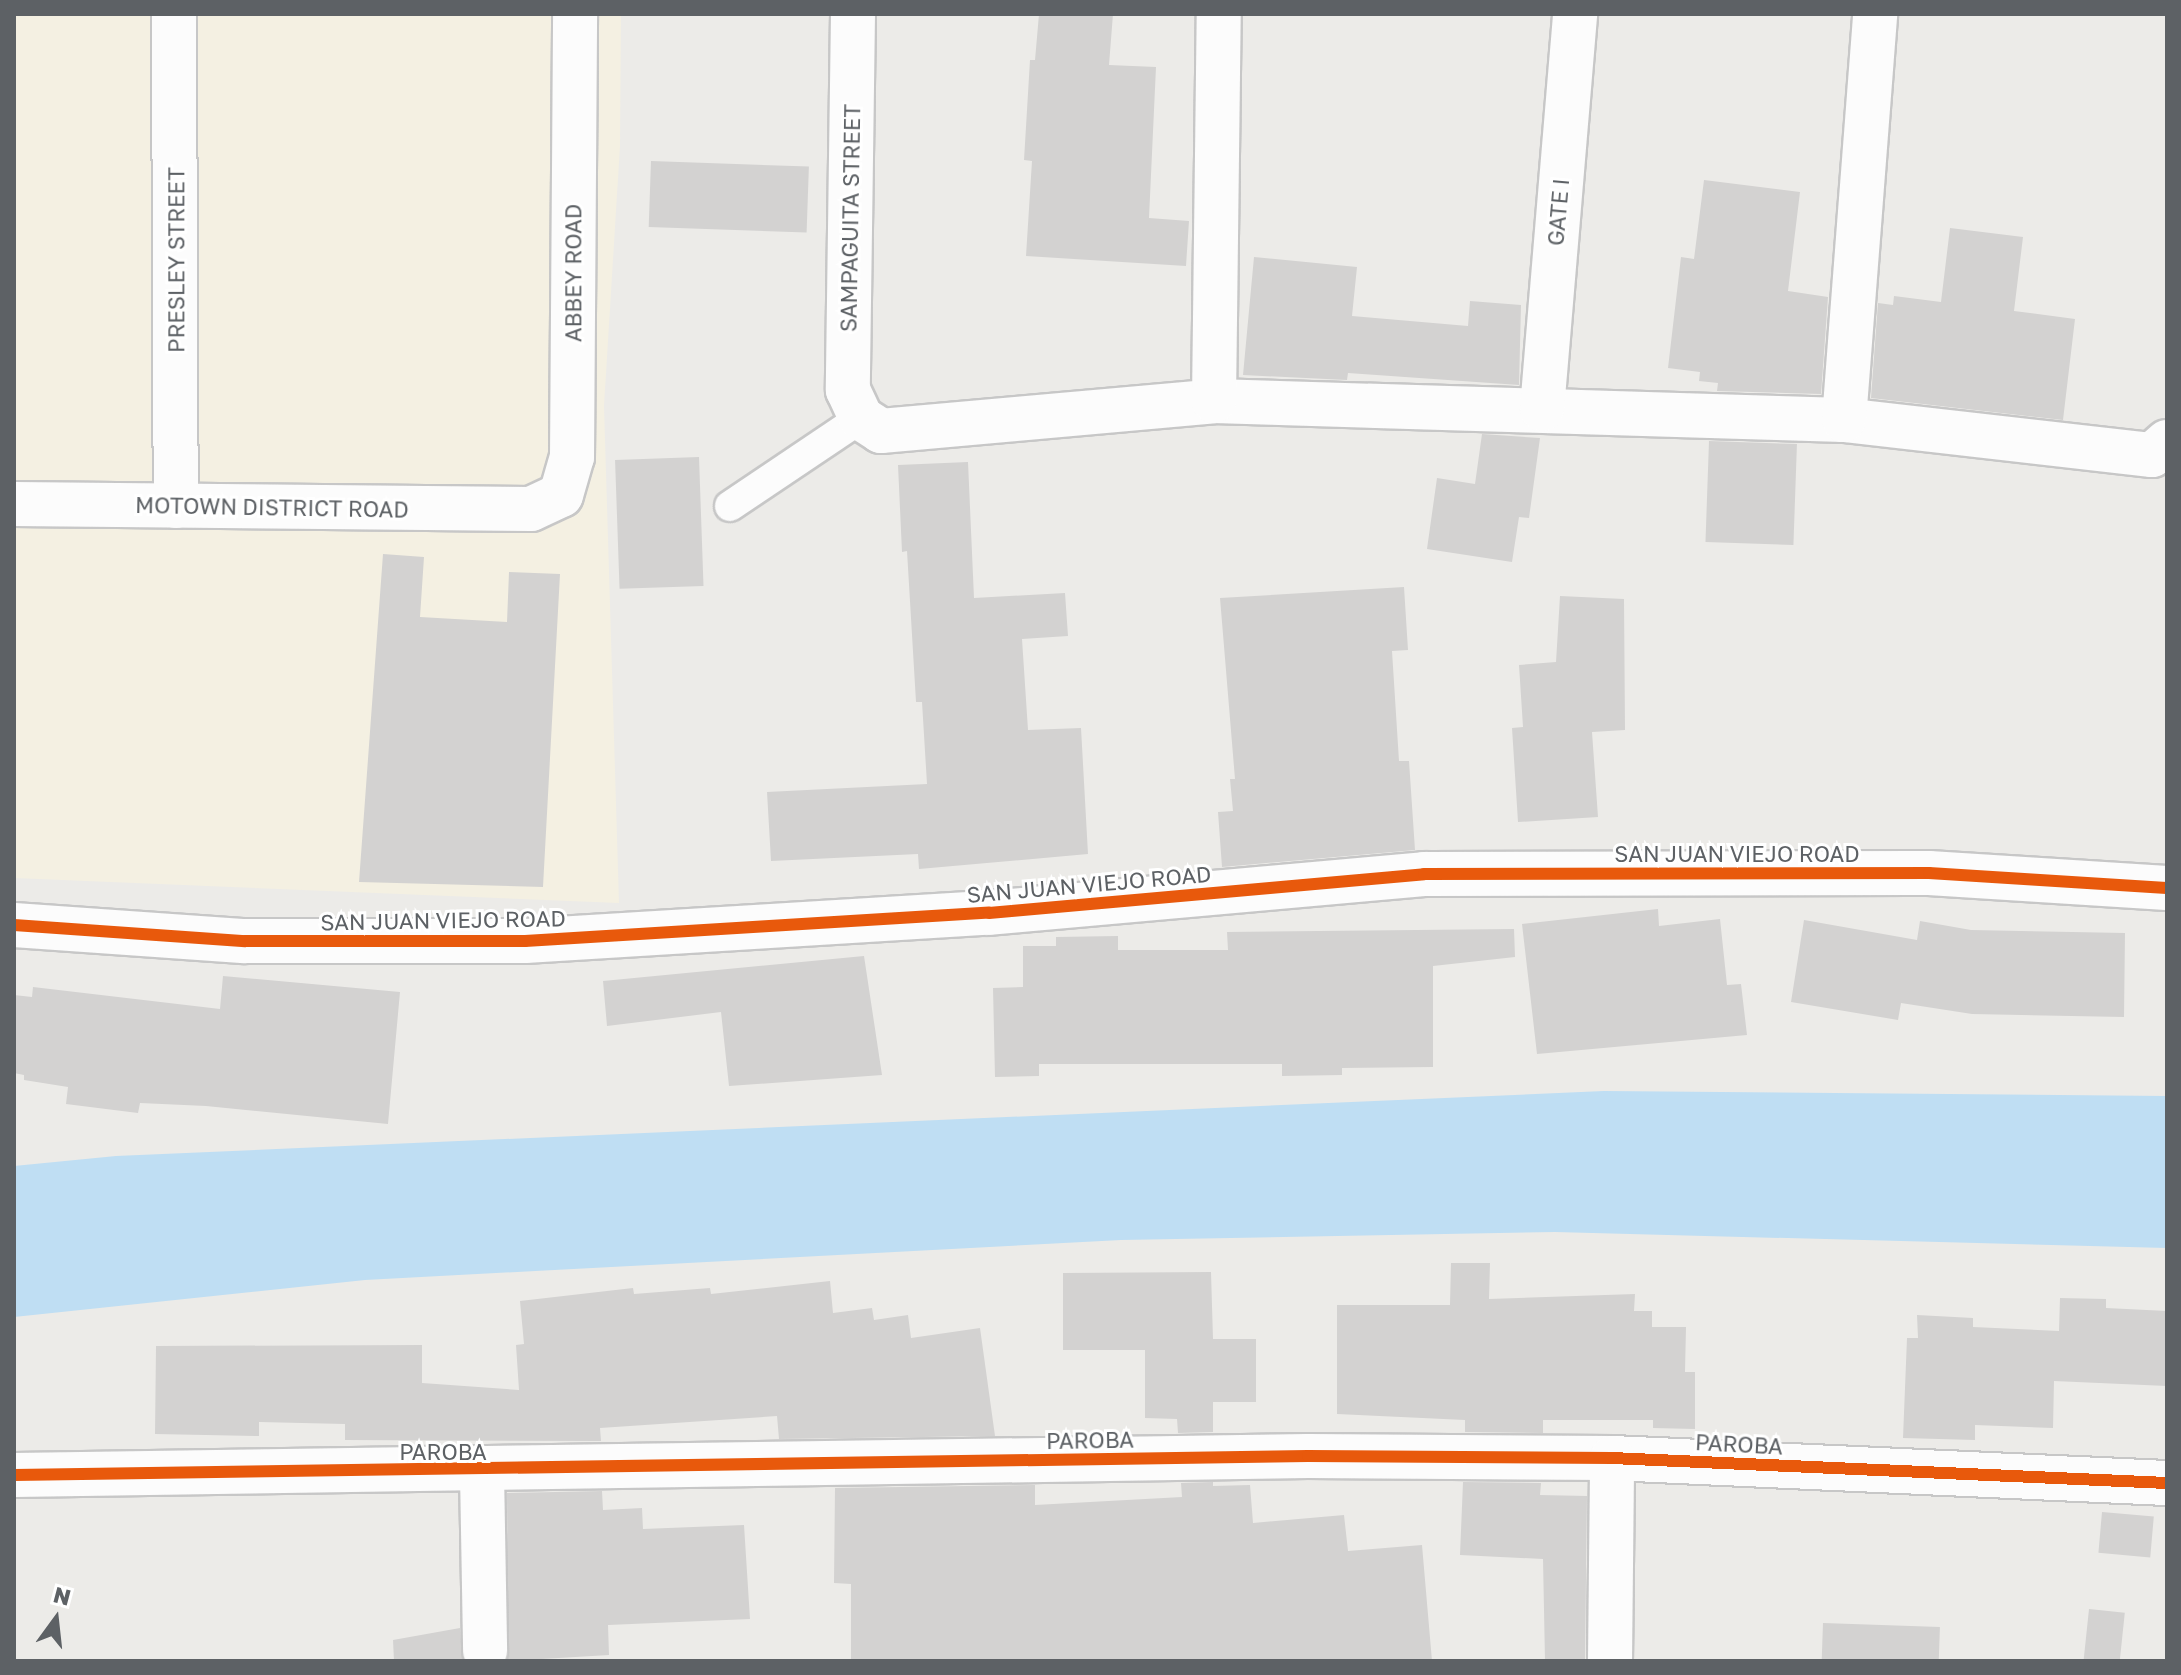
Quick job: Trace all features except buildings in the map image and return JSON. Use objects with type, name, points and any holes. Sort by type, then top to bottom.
[{"type":"street","name":"PRESLEY STREET","points":[[174,14],[176,506]]},
{"type":"street","name":"ABBEY ROAD","points":[[531,509],[561,495],[572,457],[575,14]]},
{"type":"street","name":"SAMPAGUITA STREET","points":[[853,14],[848,390],[861,418]]},
{"type":"street","points":[[1214,401],[1219,14]]},
{"type":"street","name":"GATE I","points":[[1542,409],[1575,14]]},
{"type":"street","points":[[1844,420],[1875,14]]},
{"type":"street","points":[[861,418],[881,431],[1214,401],[1844,420],[2107,453],[2152,455],[2167,442]]},
{"type":"street","name":"MOTOWN DISTRICT ROAD","points":[[14,504],[531,509]]},
{"type":"street","name":"SAN JUAN VIEJO ROAD","points":[[14,925],[245,941],[525,941],[989,913],[1424,874],[1929,873],[2167,888]]},
{"type":"street","name":"PAROBA","points":[[14,1475],[482,1472],[1308,1456],[1612,1458],[2167,1483]]},
{"type":"street","points":[[1610,1661],[1612,1458]]},
{"type":"street","points":[[482,1472],[485,1651]]},
{"type":"lane","points":[[730,506],[861,418]]},
{"type":"shaded area","points":[[14,14],[621,14],[620,146],[604,406],[619,903],[14,878]]},
{"type":"water","points":[[1604,1091],[2167,1096],[2167,1248],[1555,1232],[1121,1240],[365,1280],[14,1317],[14,1166],[116,1156]]},
{"type":"cycle path","points":[[14,925],[245,941],[525,941],[989,913],[1424,874],[1929,873],[2167,888]]},
{"type":"cycle path","points":[[14,1475],[1308,1456],[1612,1458],[2167,1483]]}]
